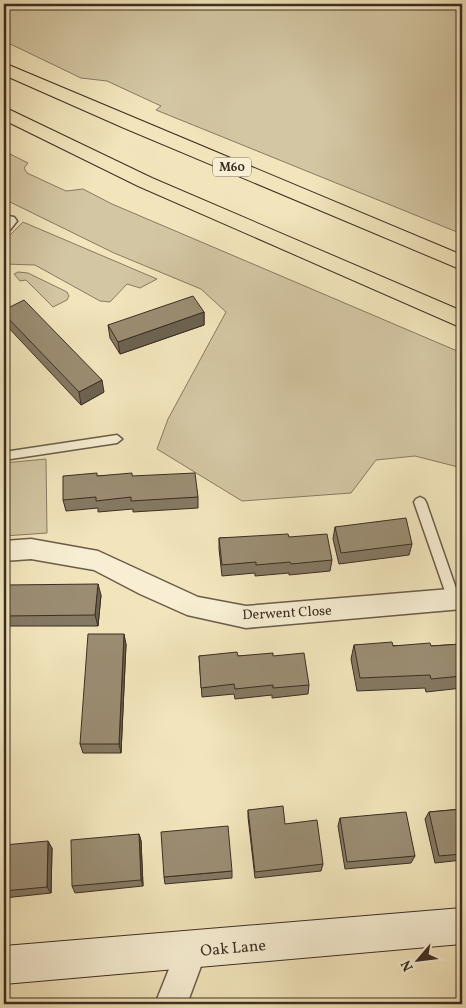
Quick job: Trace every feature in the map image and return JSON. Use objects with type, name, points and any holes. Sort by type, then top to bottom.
[{"type":"highway","name":"M60","points":[[4,68],[140,128],[462,263]]},
{"type":"highway","points":[[4,113],[154,186],[462,320]]},
{"type":"highway","points":[[4,128],[91,156]]},
{"type":"street","name":"Derwent Close","points":[[4,551],[30,549],[98,561],[148,587],[196,606],[246,617],[458,600]]},
{"type":"street","name":"Oak Lane","points":[[4,965],[462,926]]},
{"type":"street","points":[[170,1004],[192,950]]},
{"type":"lane","points":[[4,456],[117,439]]},
{"type":"lane","points":[[420,502],[458,600]]},
{"type":"shaded area","points":[[4,4],[462,4],[462,234],[156,110],[161,106],[107,81],[81,78],[4,41]]},
{"type":"shaded area","points":[[4,151],[28,163],[24,168],[27,173],[66,191],[83,189],[112,204],[462,353],[462,468],[415,456],[376,460],[351,493],[242,501],[157,449],[168,419],[226,312],[201,289],[114,253],[4,199]]},
{"type":"shaded area","points":[[23,222],[157,279],[140,288],[127,284],[110,302],[100,301],[35,265],[4,264],[4,241]]},
{"type":"shaded area","points":[[18,272],[28,273],[67,292],[69,296],[67,300],[53,307],[26,280],[20,281],[14,274]]},
{"type":"shaded area","points":[[46,459],[47,533],[4,536],[4,463]]},
{"type":"building","points":[[193,296],[204,312],[118,342],[108,325]]},
{"type":"building","points":[[24,300],[102,380],[79,392],[4,314],[4,310]]},
{"type":"building","points":[[97,473],[97,476],[132,473],[132,476],[195,473],[198,497],[131,501],[131,497],[96,501],[96,497],[63,500],[63,476]]},
{"type":"building","points":[[406,518],[412,544],[341,553],[335,527]]},
{"type":"building","points":[[288,534],[289,537],[327,534],[332,560],[291,564],[290,562],[256,565],[256,562],[222,565],[219,538]]},
{"type":"building","points":[[98,584],[95,615],[4,616],[4,585]]},
{"type":"building","points":[[88,634],[124,634],[119,744],[80,744]]},
{"type":"building","points":[[392,642],[393,646],[430,643],[431,646],[462,644],[462,676],[431,679],[430,675],[360,678],[354,645]]},
{"type":"building","points":[[237,652],[238,656],[273,653],[273,656],[304,653],[309,685],[273,688],[273,685],[235,689],[234,684],[201,688],[199,656]]},
{"type":"building","points":[[283,806],[285,824],[317,820],[323,864],[255,872],[248,810]]},
{"type":"building","points":[[462,809],[462,854],[439,856],[429,812]]},
{"type":"building","points":[[406,812],[415,856],[347,862],[340,818]]},
{"type":"building","points":[[228,826],[232,871],[164,877],[161,832]]},
{"type":"building","points":[[139,834],[141,880],[72,886],[71,840]]},
{"type":"building","points":[[48,841],[47,887],[4,891],[4,845]]}]
